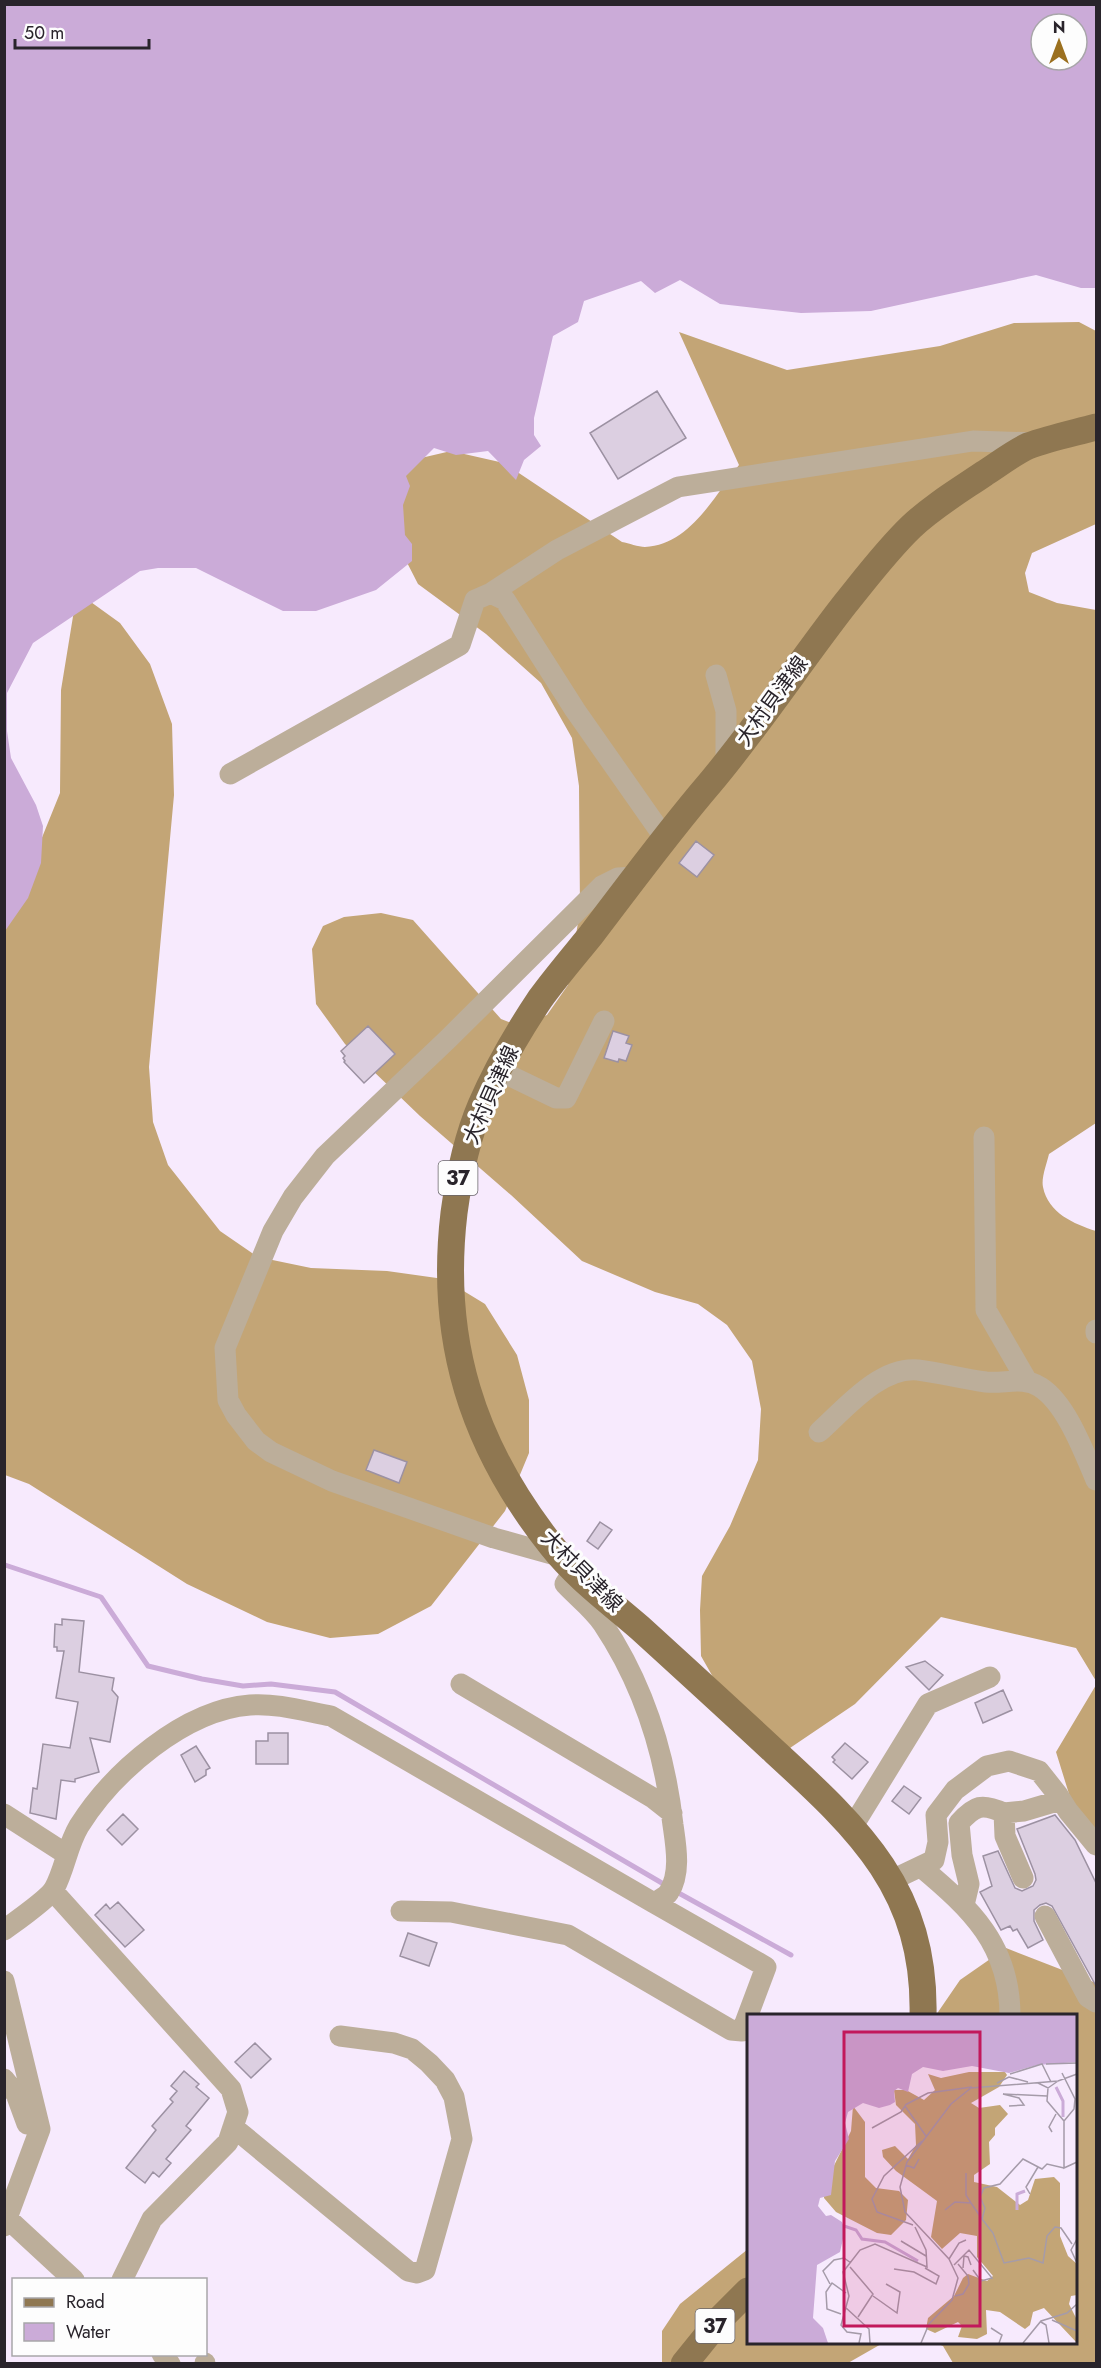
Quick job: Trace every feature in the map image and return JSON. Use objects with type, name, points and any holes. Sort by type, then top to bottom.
[{"type":"main road","name":"大村貝津線","points":[[923,2014],[924,1983],[915,1933],[892,1880],[853,1826],[568,1564],[514,1494],[490,1451],[471,1403],[457,1350],[450,1302],[450,1245],[460,1169],[480,1108],[498,1070],[542,996],[664,837],[726,763],[840,611],[912,526],[953,494],[1025,447],[1096,427]]},
{"type":"main road","name":"37","points":[[684,2364],[722,2317],[747,2292]]},
{"type":"street","points":[[230,774],[460,645],[475,600],[490,593],[557,550],[678,487],[973,441],[1040,443]]},
{"type":"street","points":[[490,593],[505,600],[575,710],[664,837]]},
{"type":"street","points":[[716,675],[726,711],[726,763]]},
{"type":"street","points":[[634,877],[618,878],[602,886],[448,1039],[325,1156],[293,1197],[273,1231],[225,1348],[228,1400],[236,1415],[256,1441],[271,1452],[332,1481],[568,1564],[565,1584],[602,1622],[632,1677],[651,1721],[666,1776],[672,1813],[676,1872],[668,1894],[654,1903]]},
{"type":"street","points":[[498,1070],[556,1098],[566,1098],[604,1021]]},
{"type":"street","points":[[984,1137],[987,1310],[1027,1381]]},
{"type":"street","points":[[819,1431],[878,1380],[902,1372],[915,1370],[988,1382],[1027,1381],[1041,1388],[1058,1405],[1079,1440],[1096,1480]]},
{"type":"street","points":[[853,1826],[928,1704],[990,1677]]},
{"type":"street","points":[[461,1684],[653,1798],[672,1813]]},
{"type":"street","points":[[4,1930],[53,1891],[78,1827],[100,1797],[134,1760],[175,1732],[214,1713],[249,1705],[286,1707],[331,1716],[766,1967],[748,2014]]},
{"type":"street","points":[[892,1880],[934,1860],[938,1842],[936,1815],[955,1790],[987,1766],[1010,1761],[1039,1771],[1096,1845]]},
{"type":"street","points":[[964,1905],[969,1884],[958,1823],[970,1810],[987,1806],[1004,1813],[1024,1811],[1061,1800]]},
{"type":"street","points":[[1004,1813],[1005,1836],[1023,1878]]},
{"type":"street","points":[[4,1814],[64,1859]]},
{"type":"street","points":[[4,1829],[64,1859]]},
{"type":"street","points":[[921,1867],[972,1914],[1003,1964],[1010,1992],[1010,2014]]},
{"type":"street","points":[[53,1891],[231,2089],[238,2112],[228,2142],[152,2219],[123,2278]]},
{"type":"street","points":[[401,1911],[451,1912],[568,1935],[731,2030],[742,2031],[747,2018]]},
{"type":"street","points":[[1045,1916],[1088,1997],[1096,2002]]},
{"type":"street","points":[[4,1981],[40,2129],[6,2223],[72,2278]]},
{"type":"street","points":[[233,2127],[408,2271],[417,2273],[425,2270],[462,2139],[454,2097],[445,2080],[412,2049],[394,2043],[340,2036]]},
{"type":"street","points":[[4,2079],[16,2094],[35,2144]]},
{"type":"shaded area","points":[[1079,322],[1096,331],[1096,524],[1032,553],[1025,573],[1029,592],[1057,603],[1096,610],[1096,1123],[1049,1154],[1043,1175],[1043,1187],[1050,1204],[1056,1211],[1079,1225],[1096,1231],[1096,1681],[1076,1648],[941,1617],[855,1704],[790,1748],[726,1700],[701,1656],[702,1576],[730,1526],[758,1460],[761,1409],[752,1361],[727,1325],[698,1304],[655,1292],[582,1261],[511,1195],[420,1116],[345,1044],[316,1004],[312,949],[323,926],[344,917],[381,913],[413,920],[501,1019],[519,1026],[547,1015],[568,985],[580,910],[579,786],[572,738],[541,683],[486,634],[418,584],[398,545],[405,469],[421,458],[451,451],[504,463],[622,542],[645,547],[661,544],[675,538],[700,516],[739,465],[679,332],[787,370],[940,346],[1014,323]]},
{"type":"shaded area","points":[[77,592],[120,623],[150,664],[172,724],[174,795],[149,1067],[153,1122],[168,1165],[220,1231],[258,1257],[311,1268],[387,1271],[444,1279],[485,1304],[517,1355],[529,1400],[529,1453],[505,1511],[431,1606],[378,1634],[330,1638],[267,1622],[187,1584],[29,1484],[5,1475],[5,915],[24,882],[60,793],[61,690]]},
{"type":"shaded area","points":[[1096,1685],[1096,1842],[1074,1810],[1056,1752]]},
{"type":"shaded area","points":[[1006,1948],[1096,1983],[1096,2363],[953,2363],[943,2346],[938,2344],[1077,2344],[1077,2014],[937,2014],[960,1980]]},
{"type":"shaded area","points":[[747,2250],[747,2344],[881,2344],[848,2363],[662,2363],[662,2331],[680,2304]]},
{"type":"water","points":[[5,4],[1096,5],[1096,288],[1081,288],[1036,275],[871,311],[801,313],[720,304],[680,280],[655,293],[641,281],[584,301],[578,322],[553,336],[534,418],[534,435],[541,446],[524,460],[516,480],[488,451],[456,455],[434,448],[406,476],[410,486],[403,505],[405,535],[412,544],[412,561],[376,590],[316,611],[283,611],[196,568],[158,568],[140,571],[33,643],[7,693],[7,731],[11,758],[36,805],[43,826],[41,863],[28,898],[5,931]]},
{"type":"building","points":[[657,391],[686,438],[618,479],[590,433]]},
{"type":"building","points":[[696,841],[714,855],[697,877],[679,863]]},
{"type":"building","points":[[368,1026],[395,1054],[364,1083],[344,1062],[345,1056],[341,1051]]},
{"type":"building","points":[[613,1031],[629,1036],[626,1043],[632,1045],[626,1061],[619,1059],[618,1062],[604,1058]]},
{"type":"building","points":[[374,1450],[407,1462],[399,1483],[366,1470]]},
{"type":"building","points":[[600,1522],[612,1530],[598,1549],[587,1541]]},
{"type":"building","points":[[62,1619],[84,1621],[79,1672],[114,1678],[112,1690],[118,1697],[110,1742],[90,1738],[99,1772],[75,1779],[75,1782],[61,1780],[56,1819],[30,1813],[33,1788],[37,1789],[43,1744],[70,1748],[78,1702],[56,1698],[64,1651],[57,1651],[57,1647],[54,1647],[55,1624],[62,1625]]},
{"type":"building","points":[[925,1661],[943,1675],[929,1690],[906,1667]]},
{"type":"building","points":[[1003,1690],[1012,1710],[983,1723],[975,1703]]},
{"type":"building","points":[[268,1733],[288,1733],[288,1764],[256,1764],[256,1741],[268,1741]]},
{"type":"building","points":[[845,1743],[868,1762],[852,1779],[833,1762],[835,1760],[832,1757]]},
{"type":"building","points":[[196,1746],[210,1768],[206,1770],[206,1775],[195,1782],[181,1755]]},
{"type":"building","points":[[904,1786],[921,1798],[909,1814],[892,1801]]},
{"type":"building","points":[[123,1814],[138,1829],[122,1845],[107,1830]]},
{"type":"building","points":[[1055,1815],[1075,1840],[1096,1883],[1096,1986],[1052,1906],[1046,1903],[1034,1910],[1034,1921],[1043,1940],[1028,1948],[1017,1929],[1013,1931],[1010,1926],[1001,1930],[980,1892],[992,1886],[983,1856],[998,1851],[1015,1888],[1022,1891],[1033,1886],[1036,1880],[1035,1874],[1017,1829]]},
{"type":"building","points":[[118,1902],[144,1930],[125,1947],[95,1915],[106,1904],[110,1909]]},
{"type":"building","points":[[408,1933],[437,1943],[429,1966],[400,1956]]},
{"type":"building","points":[[255,2043],[271,2059],[251,2078],[235,2062]]},
{"type":"building","points":[[184,2071],[199,2084],[196,2087],[209,2098],[186,2126],[191,2130],[166,2159],[171,2163],[159,2177],[153,2172],[145,2183],[126,2168],[156,2130],[152,2126],[173,2102],[170,2099],[177,2091],[171,2086]]},
{"type":"waterway","points":[[5,1565],[101,1597],[148,1666],[243,1686],[271,1684],[335,1692],[667,1886]]},
{"type":"waterway","points":[[675,1891],[791,1955]]}]
